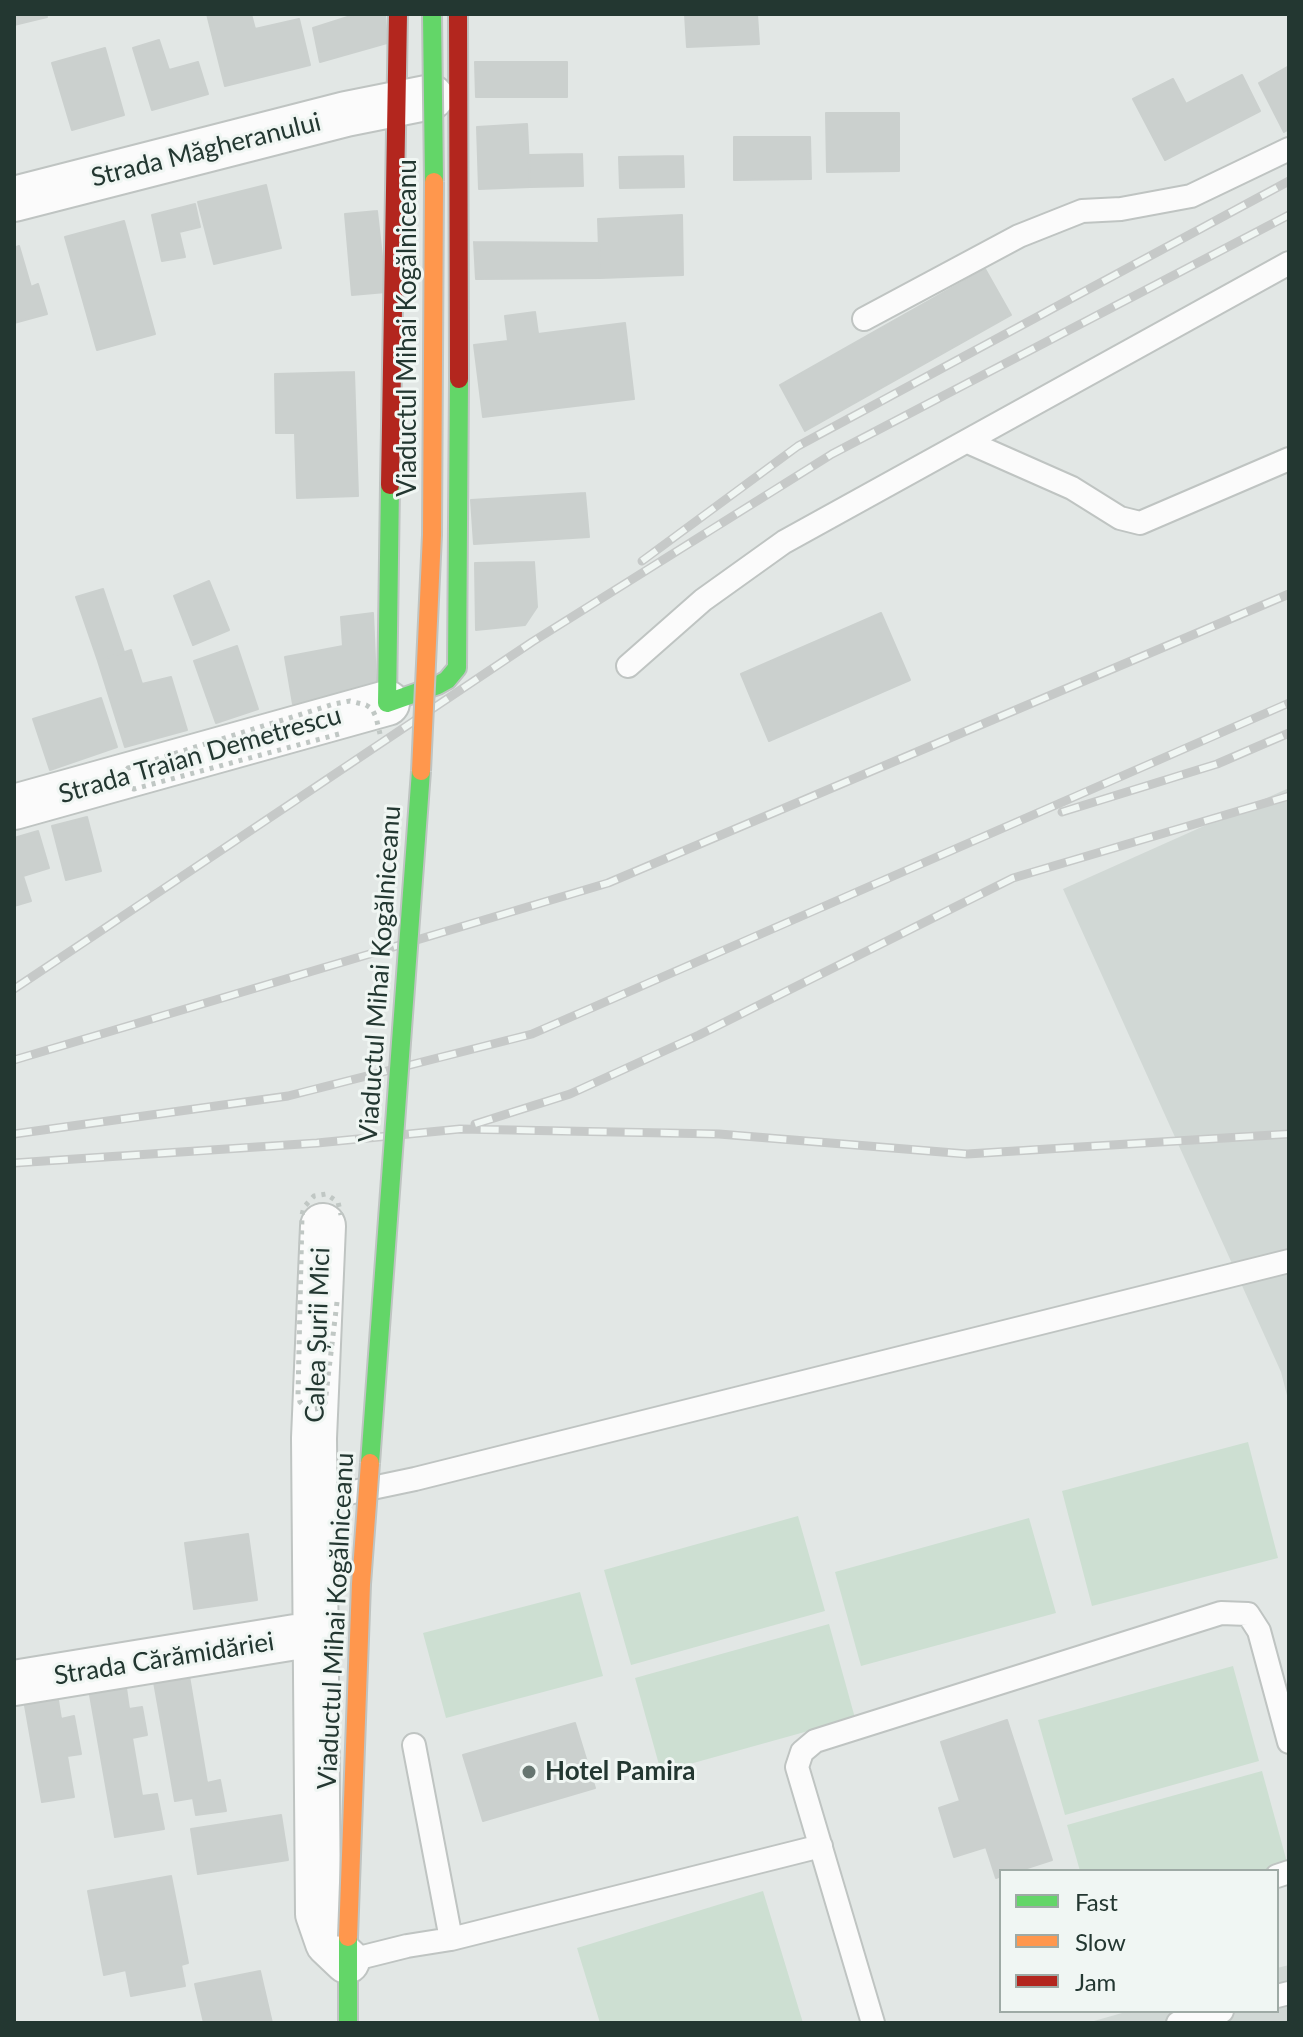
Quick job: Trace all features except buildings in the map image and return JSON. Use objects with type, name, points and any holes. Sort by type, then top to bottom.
[{"type":"main road","points":[[383,719],[398,14]]},
{"type":"main road","name":"Viaductul Mihai Kogălniceanu","points":[[348,1949],[361,1584],[426,702],[432,535],[435,278],[432,14]]},
{"type":"main road","points":[[383,719],[447,680],[457,668],[458,14]]},
{"type":"main road","points":[[348,1949],[348,2023]]},
{"type":"street","points":[[398,103],[460,91]]},
{"type":"street","name":"Strada Măgheranului","points":[[14,199],[398,103]]},
{"type":"street","name":"Strada Traian Demetrescu","points":[[14,807],[383,719]]},
{"type":"street","name":"Calea Șurii Mici","points":[[332,1220],[314,1438],[318,1914],[328,1943],[348,1949]]},
{"type":"street","name":"Strada Cărămidăriei","points":[[14,1683],[314,1634]]},
{"type":"lane","points":[[864,319],[1019,236],[1082,211],[1121,209],[1191,196],[1289,149]]},
{"type":"lane","points":[[628,666],[703,600],[784,542],[1289,263]]},
{"type":"lane","points":[[968,442],[1072,488],[1120,518],[1140,523],[1289,459]]},
{"type":"lane","points":[[315,1500],[415,1479],[1289,1261]]},
{"type":"lane","points":[[873,2023],[797,1767],[802,1752],[815,1741],[1221,1613],[1248,1614],[1259,1631],[1289,1742]]},
{"type":"lane","points":[[414,1745],[451,1939]]},
{"type":"lane","points":[[348,1949],[407,1946],[451,1939],[821,1846]]},
{"type":"lane","points":[[1178,2023],[1215,2013]]},
{"type":"path","points":[[339,734],[134,789],[127,787],[123,781],[123,774],[128,768],[334,704],[350,701],[366,705],[376,717],[383,719]]},
{"type":"path","points":[[325,1403],[320,1408],[309,1410],[300,1402],[298,1395],[304,1207],[314,1196],[326,1194],[338,1202],[332,1220]]},
{"type":"shaded area","points":[[1289,788],[1289,1403],[1281,1372],[1063,889]]},
{"type":"shaded area","points":[[1289,1965],[1289,2023],[1087,2023],[1122,2013],[1279,2013],[1279,1968]]},
{"type":"green space","points":[[1248,1442],[1278,1558],[1092,1606],[1062,1491]]},
{"type":"green space","points":[[798,1516],[825,1611],[631,1665],[604,1570]]},
{"type":"green space","points":[[1029,1518],[1056,1613],[861,1666],[835,1572]]},
{"type":"green space","points":[[580,1592],[603,1676],[446,1718],[423,1633]]},
{"type":"green space","points":[[829,1624],[855,1718],[661,1772],[635,1678]]},
{"type":"green space","points":[[1233,1666],[1259,1761],[1065,1815],[1038,1720]]},
{"type":"green space","points":[[1262,1771],[1288,1866],[1277,1869],[1079,1869],[1067,1825]]},
{"type":"green space","points":[[763,1891],[803,2023],[600,2023],[577,1948]]},
{"type":"railway","points":[[642,561],[798,446],[1289,181]]},
{"type":"railway","points":[[14,989],[532,642],[832,454],[1289,215]]},
{"type":"railway","points":[[14,1060],[608,883],[1289,594]]},
{"type":"railway","points":[[14,1134],[288,1096],[532,1034],[1289,703]]},
{"type":"railway","points":[[1062,812],[1217,764],[1289,733]]},
{"type":"railway","points":[[475,1124],[570,1094],[699,1035],[1013,878],[1289,796]]},
{"type":"railway","points":[[14,1163],[317,1143],[460,1129],[719,1134],[967,1154],[1289,1134]]},
{"type":"traffic: fast","points":[[432,14],[434,182]]},
{"type":"traffic: fast","points":[[390,485],[387,703],[438,685],[457,668],[459,379]]},
{"type":"traffic: fast","points":[[370,1463],[421,771]]},
{"type":"traffic: fast","points":[[348,1937],[348,2023]]},
{"type":"traffic: jam","points":[[390,485],[398,14]]},
{"type":"traffic: jam","points":[[458,14],[459,379]]},
{"type":"traffic: slow","points":[[421,771],[432,535],[434,182]]},
{"type":"traffic: slow","points":[[348,1937],[361,1584],[370,1463]]},
{"type":"place","name":"Hotel Pamira","points":[[529,1772]]}]
